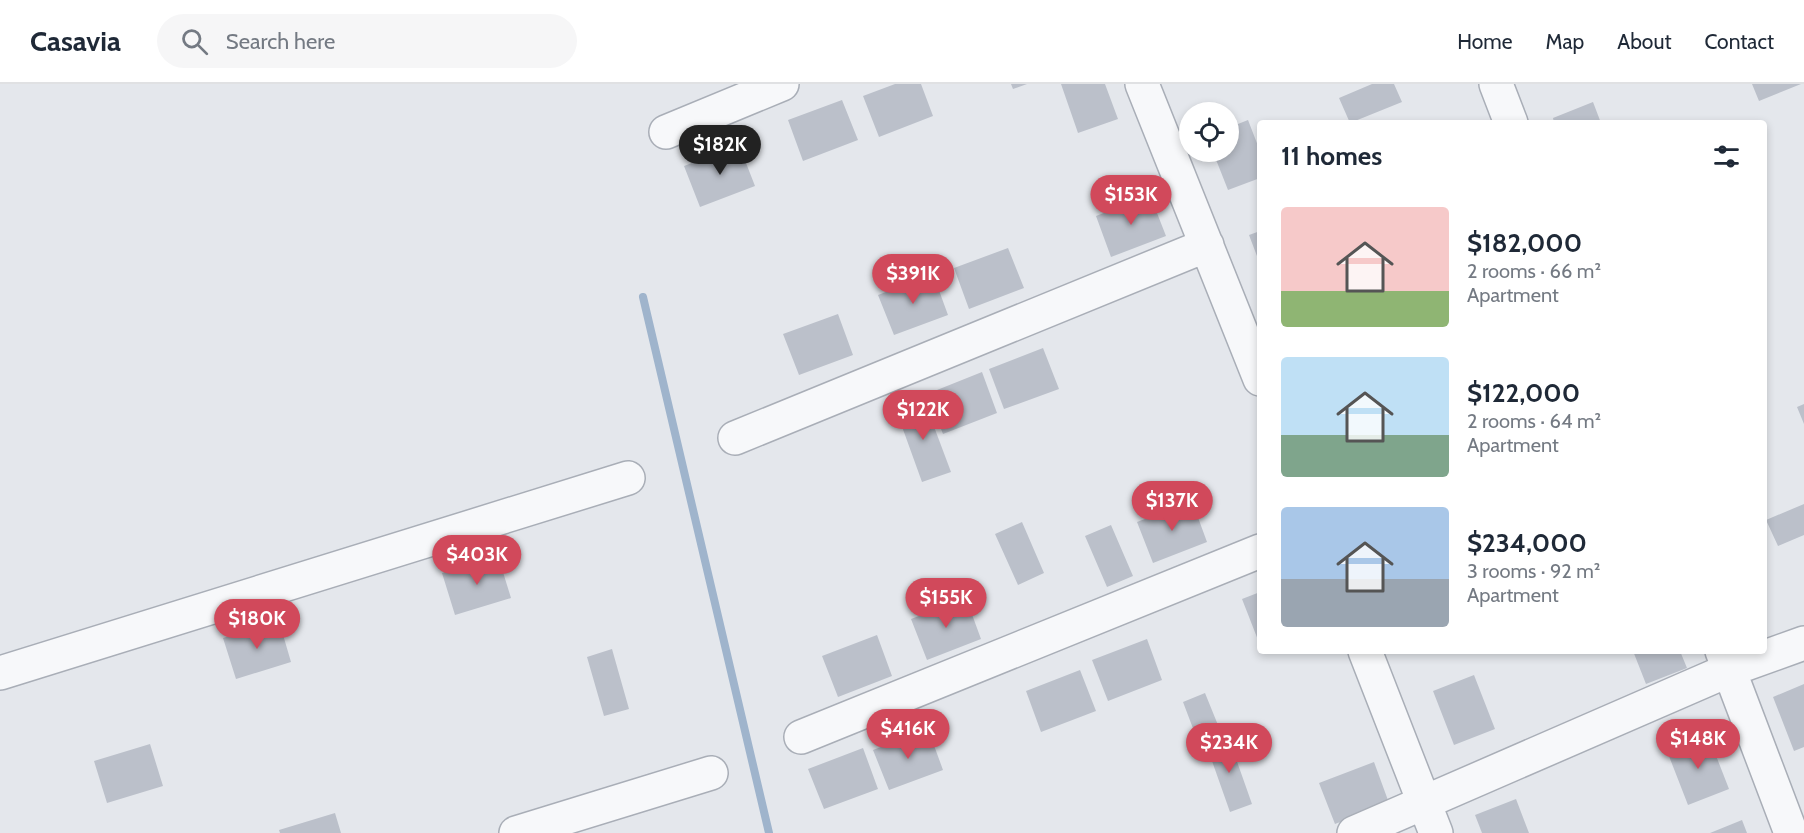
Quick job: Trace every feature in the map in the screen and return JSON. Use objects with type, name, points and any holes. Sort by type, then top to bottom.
[{"type":"street","points":[[666,132],[782,84]]},
{"type":"street","points":[[1142,84],[1257,371]]},
{"type":"street","points":[[1501,86],[1510,120]]},
{"type":"street","points":[[735,438],[1207,245]]},
{"type":"street","points":[[0,673],[628,478]]},
{"type":"street","points":[[801,737],[1257,552]]},
{"type":"street","points":[[1767,652],[1804,643]]},
{"type":"street","points":[[1366,654],[1436,833]]},
{"type":"street","points":[[1354,833],[1424,804],[1726,661],[1756,654]]},
{"type":"street","points":[[1726,661],[1791,833]]},
{"type":"street","points":[[516,833],[711,773]]},
{"type":"building","points":[[895,84],[921,84],[933,116],[879,137],[863,96]]},
{"type":"building","points":[[1011,84],[1027,84],[1013,89]]},
{"type":"building","points":[[1061,84],[1105,84],[1118,119],[1078,133]]},
{"type":"building","points":[[1372,84],[1394,84],[1402,102],[1357,120],[1349,120],[1339,98]]},
{"type":"building","points":[[1752,84],[1801,84],[1759,101]]},
{"type":"building","points":[[842,100],[858,140],[803,161],[788,120]]},
{"type":"building","points":[[1593,102],[1600,120],[1553,120],[1553,118]]},
{"type":"building","points":[[1248,120],[1257,143],[1257,179],[1228,190],[1217,162],[1239,162],[1239,124]]},
{"type":"building","points":[[739,145],[755,186],[700,207],[684,166]]},
{"type":"building","points":[[1150,195],[1166,236],[1111,257],[1096,216]]},
{"type":"building","points":[[1257,232],[1257,256],[1249,235]]},
{"type":"building","points":[[1008,248],[1024,288],[969,309],[954,268]]},
{"type":"building","points":[[933,274],[948,315],[894,335],[878,295]]},
{"type":"building","points":[[838,314],[853,355],[799,375],[783,334]]},
{"type":"building","points":[[1043,348],[1059,389],[1004,409],[989,369]]},
{"type":"building","points":[[982,372],[997,413],[943,434],[927,394]]},
{"type":"building","points":[[924,400],[951,472],[922,482],[896,410]]},
{"type":"building","points":[[1804,404],[1804,424],[1797,407]]},
{"type":"building","points":[[1192,501],[1207,542],[1153,563],[1137,522]]},
{"type":"building","points":[[1804,504],[1804,535],[1778,546],[1767,520]]},
{"type":"building","points":[[1022,522],[1044,573],[1018,585],[995,534]]},
{"type":"building","points":[[1111,525],[1133,576],[1107,587],[1085,536]]},
{"type":"building","points":[[498,556],[511,598],[455,615],[442,573]]},
{"type":"building","points":[[1257,593],[1257,637],[1242,599]]},
{"type":"building","points":[[966,598],[981,639],[927,660],[911,619]]},
{"type":"building","points":[[279,621],[291,662],[236,679],[223,638]]},
{"type":"building","points":[[877,635],[892,676],[838,697],[822,656]]},
{"type":"building","points":[[1147,639],[1162,680],[1108,701],[1092,660]]},
{"type":"building","points":[[612,649],[629,709],[604,716],[587,657]]},
{"type":"building","points":[[1634,654],[1681,654],[1687,668],[1646,684]]},
{"type":"building","points":[[1080,670],[1096,711],[1041,732],[1026,691]]},
{"type":"building","points":[[1474,675],[1495,729],[1454,745],[1433,691]]},
{"type":"building","points":[[1804,684],[1804,747],[1794,751],[1773,697]]},
{"type":"building","points":[[1205,693],[1220,730],[1197,739],[1183,702]]},
{"type":"building","points":[[928,729],[943,770],[889,790],[873,750]]},
{"type":"building","points":[[1708,735],[1729,789],[1688,805],[1667,751]]},
{"type":"building","points":[[1228,736],[1252,804],[1230,812],[1206,744]]},
{"type":"building","points":[[150,744],[163,786],[107,803],[94,761]]},
{"type":"building","points":[[863,748],[878,789],[824,809],[808,769]]},
{"type":"building","points":[[1374,762],[1389,803],[1335,824],[1319,783]]},
{"type":"building","points":[[1516,799],[1529,833],[1482,833],[1475,815]]},
{"type":"building","points":[[335,813],[341,833],[280,833],[279,830]]},
{"type":"building","points":[[1742,820],[1747,833],[1710,833]]},
{"type":"waterway","points":[[643,297],[769,833]]}]
